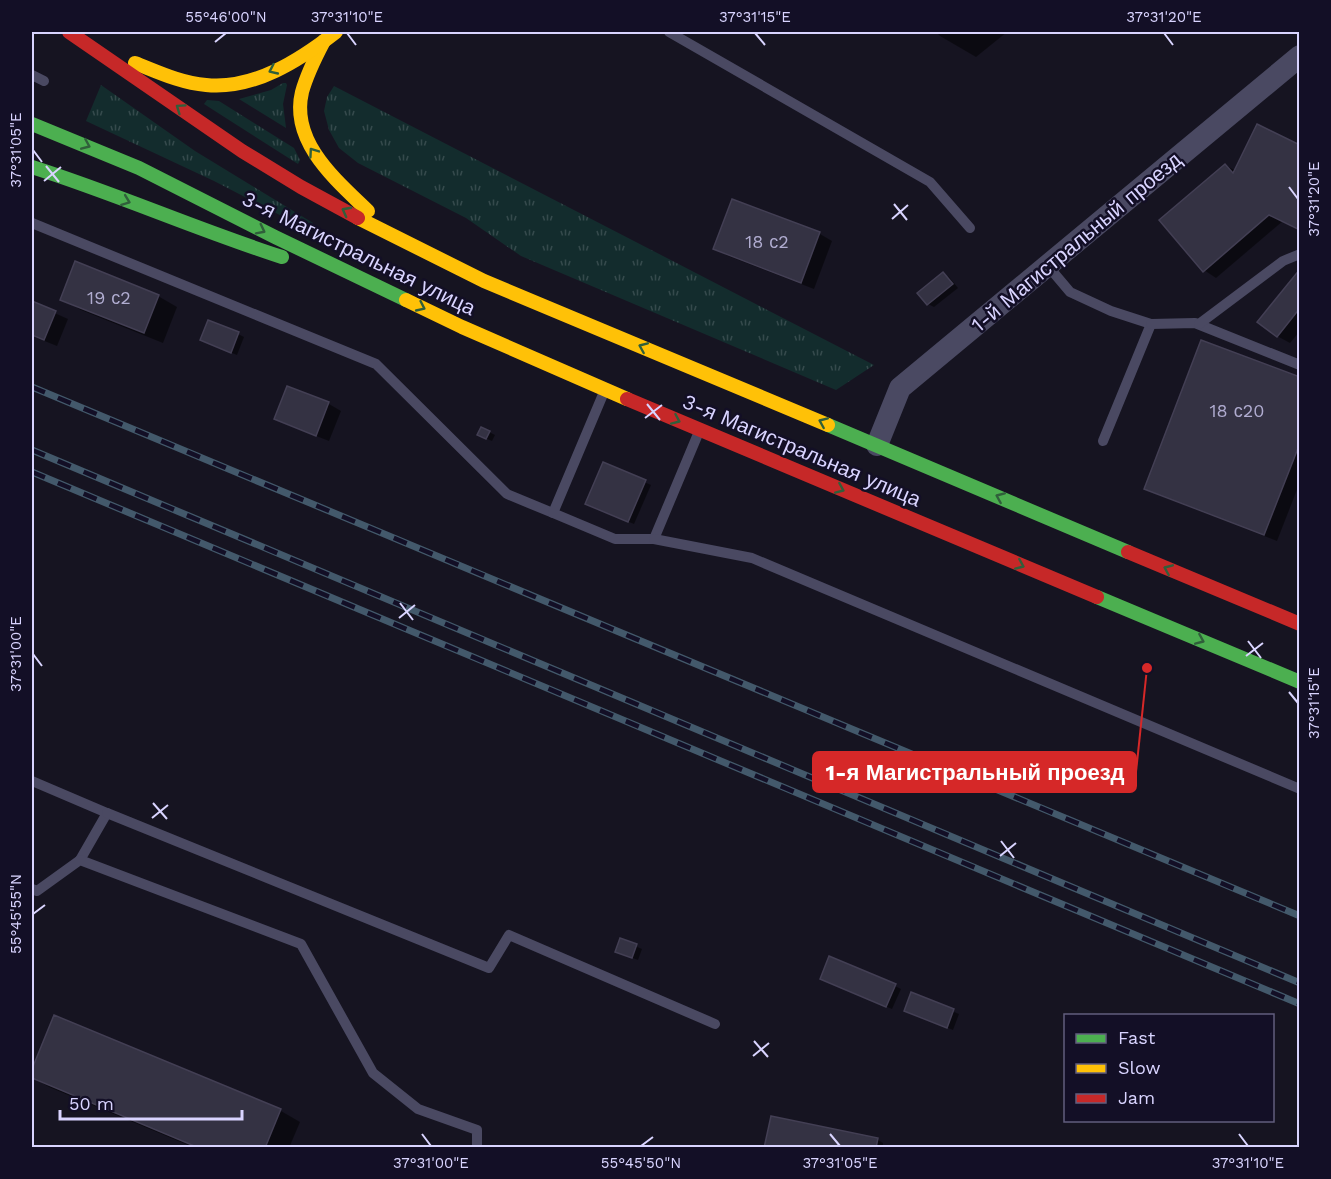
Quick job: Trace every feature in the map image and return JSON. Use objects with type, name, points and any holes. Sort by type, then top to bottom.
[{"type":"main road","name":"3-я Магистральная улица","points":[[69,32],[243,152],[298,185],[484,281],[1299,624]]},
{"type":"main road","points":[[89,44],[165,75],[206,85],[227,86],[247,81],[278,68],[336,32]]},
{"type":"main road","points":[[324,41],[308,67],[300,94],[300,119],[308,147],[324,167],[398,238]]},
{"type":"main road","name":"3-я Магистральная улица","points":[[32,124],[139,168],[462,327],[699,431],[1299,682]]},
{"type":"main road","points":[[32,167],[238,244],[368,282]]},
{"type":"street","name":"1-й Магистральный проезд","points":[[877,445],[900,388],[1299,56]]},
{"type":"lane","points":[[669,32],[930,182],[970,228]]},
{"type":"lane","points":[[32,75],[44,81]]},
{"type":"lane","points":[[32,223],[376,364],[507,494],[615,539],[654,539],[752,558],[1299,789]]},
{"type":"lane","points":[[1199,324],[1283,261],[1299,254]]},
{"type":"lane","points":[[1048,266],[1070,292],[1111,311],[1151,324],[1199,324],[1299,365]]},
{"type":"lane","points":[[1103,441],[1151,324]]},
{"type":"lane","points":[[553,513],[606,389]]},
{"type":"lane","points":[[654,539],[699,431]]},
{"type":"lane","points":[[32,781],[489,968],[508,935],[715,1024]]},
{"type":"lane","points":[[32,889],[37,891],[80,860],[107,813]]},
{"type":"lane","points":[[80,860],[301,944],[373,1073],[418,1109],[477,1130],[477,1148]]},
{"type":"green space","points":[[283,83],[287,85],[283,104],[286,128],[239,99],[271,90]]},
{"type":"green space","points":[[101,85],[195,151],[313,223],[309,230],[214,181],[86,121]]},
{"type":"green space","points":[[334,86],[874,365],[836,390],[521,256],[466,218],[358,163],[339,148],[329,130],[324,111],[327,97]]},
{"type":"green space","points":[[207,100],[219,101],[294,148],[300,160],[298,164],[204,104]]},
{"type":"building","points":[[1257,124],[1300,145],[1300,230],[1269,215],[1203,272],[1159,220],[1225,164],[1233,173]]},
{"type":"building","points":[[732,199],[820,232],[801,283],[713,249]]},
{"type":"building","points":[[75,261],[159,295],[144,333],[60,300]]},
{"type":"building","points":[[1300,269],[1300,308],[1277,337],[1257,322]]},
{"type":"building","points":[[943,272],[953,284],[927,305],[917,293]]},
{"type":"building","points":[[32,301],[56,311],[44,340],[32,335]]},
{"type":"building","points":[[208,320],[239,332],[231,353],[200,340]]},
{"type":"building","points":[[1201,340],[1300,377],[1300,443],[1264,535],[1144,489]]},
{"type":"building","points":[[287,386],[329,402],[316,436],[274,419]]},
{"type":"building","points":[[481,427],[490,431],[486,439],[477,435]]},
{"type":"building","points":[[603,462],[646,480],[628,522],[585,504]]},
{"type":"building","points":[[620,938],[637,944],[632,958],[615,952]]},
{"type":"building","points":[[829,956],[896,984],[886,1007],[820,979]]},
{"type":"building","points":[[911,992],[954,1009],[947,1028],[904,1011]]},
{"type":"building","points":[[54,1015],[281,1109],[265,1148],[199,1148],[32,1078],[32,1069]]},
{"type":"building","points":[[771,1116],[878,1138],[876,1148],[764,1148]]},
{"type":"railway","points":[[32,387],[1300,916]]},
{"type":"railway","points":[[32,450],[1300,983]]},
{"type":"railway","points":[[32,472],[1300,1004]]},
{"type":"traffic: fast","points":[[32,124],[139,168],[406,300]]},
{"type":"traffic: fast","points":[[32,167],[282,257]]},
{"type":"traffic: fast","points":[[828,425],[1128,552]]},
{"type":"traffic: fast","points":[[1097,597],[1300,682]]},
{"type":"traffic: slow","points":[[135,63],[170,77],[197,84],[242,83],[276,71],[307,53],[336,32]]},
{"type":"traffic: slow","points":[[324,41],[302,92],[300,110],[303,127],[318,159],[368,211]]},
{"type":"traffic: slow","points":[[358,218],[484,281],[828,425]]},
{"type":"traffic: slow","points":[[406,300],[627,399]]},
{"type":"traffic: jam","points":[[69,32],[242,151],[358,218]]},
{"type":"traffic: jam","points":[[627,399],[1097,597]]},
{"type":"traffic: jam","points":[[1128,552],[1300,624]]},
{"type":"place","name":"1-я Магистральный проезд","points":[[1147,668]]}]
